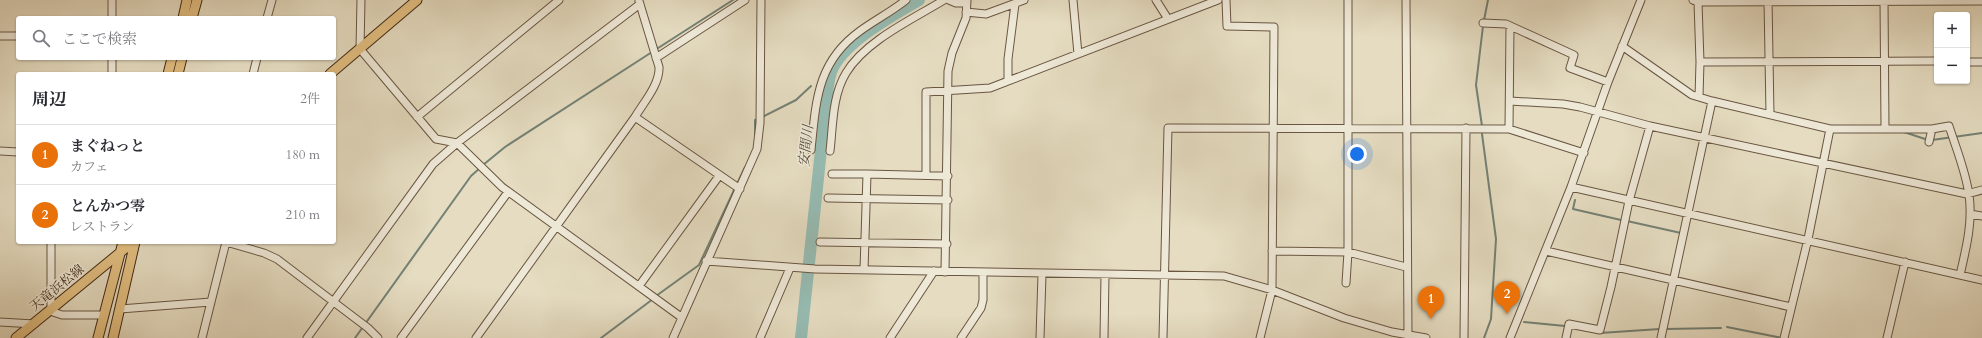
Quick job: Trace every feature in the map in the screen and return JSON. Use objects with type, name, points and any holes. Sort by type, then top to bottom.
[{"type":"main road","points":[[183,16],[187,0]]},
{"type":"main road","points":[[193,16],[197,0]]},
{"type":"main road","points":[[332,72],[418,0]]},
{"type":"main road","points":[[168,72],[172,60]]},
{"type":"main road","points":[[178,72],[182,60]]},
{"type":"main road","points":[[98,338],[122,244]]},
{"type":"main road","name":"天竜浜松線","points":[[16,338],[132,244]]},
{"type":"main road","points":[[113,338],[134,244]]},
{"type":"street","points":[[112,0],[112,16]]},
{"type":"street","points":[[268,16],[272,0]]},
{"type":"street","points":[[360,0],[360,49],[436,139],[458,143],[508,192],[682,317]]},
{"type":"street","points":[[418,117],[559,0]]},
{"type":"street","points":[[655,57],[745,0]]},
{"type":"street","points":[[673,338],[757,149],[761,113],[761,0]]},
{"type":"street","points":[[811,150],[818,89],[826,70],[840,48],[859,32],[906,0]]},
{"type":"street","points":[[830,151],[834,110],[846,74],[856,60],[874,43],[944,0]]},
{"type":"street","points":[[945,272],[948,200],[948,71],[952,53],[962,33],[967,1],[956,3],[948,0]]},
{"type":"street","points":[[966,12],[986,14],[1024,0]]},
{"type":"street","points":[[1073,0],[1078,54]]},
{"type":"street","points":[[1156,0],[1168,19]]},
{"type":"street","points":[[926,175],[926,92],[949,92],[990,88],[1218,0]]},
{"type":"street","points":[[1226,0],[1227,26],[1274,28],[1272,290],[1260,338]]},
{"type":"street","points":[[1346,283],[1348,252],[1348,0]]},
{"type":"street","points":[[1406,0],[1406,267],[1408,335]]},
{"type":"street","points":[[1510,338],[1571,187],[1599,112],[1608,82],[1641,0]]},
{"type":"street","points":[[1884,0],[1885,128]]},
{"type":"street","points":[[1699,97],[1700,62],[1696,1],[1982,1]]},
{"type":"street","points":[[1768,1],[1770,114]]},
{"type":"street","points":[[307,338],[434,164],[458,143],[639,2],[659,73],[656,83],[635,117],[476,338]]},
{"type":"street","points":[[1008,81],[1008,59],[1015,4]]},
{"type":"street","points":[[1483,23],[1506,24],[1574,55],[1570,68],[1608,82]]},
{"type":"street","points":[[1509,129],[1510,26]]},
{"type":"street","points":[[0,36],[16,36]]},
{"type":"street","points":[[1622,46],[1664,77],[1699,97],[1712,102],[1770,114],[1830,129],[1932,129],[1949,126],[1969,194],[1970,214],[1968,240],[1960,275]]},
{"type":"street","points":[[112,60],[112,72]]},
{"type":"street","points":[[254,72],[256,60]]},
{"type":"street","points":[[1700,62],[1934,61]]},
{"type":"street","points":[[1970,62],[1982,62]]},
{"type":"street","points":[[1510,101],[1563,104],[1650,126],[1969,194],[1982,190]]},
{"type":"street","points":[[1661,338],[1712,102]]},
{"type":"street","points":[[635,117],[740,189]]},
{"type":"street","points":[[1566,338],[1569,324],[1600,330],[1611,287],[1614,266],[1629,201],[1650,126]]},
{"type":"street","points":[[1163,338],[1168,128],[1509,129],[1584,153]]},
{"type":"street","points":[[1464,338],[1466,128]]},
{"type":"street","points":[[1784,338],[1808,239],[1830,129]]},
{"type":"street","points":[[1930,140],[1932,129]]},
{"type":"street","points":[[0,151],[16,152]]},
{"type":"street","points":[[832,174],[948,176]]},
{"type":"street","points":[[864,270],[867,174]]},
{"type":"street","points":[[639,286],[719,176]]},
{"type":"street","points":[[1571,187],[1629,201],[1808,239],[1982,280]]},
{"type":"street","points":[[401,338],[508,192]]},
{"type":"street","points":[[828,198],[948,200]]},
{"type":"street","points":[[1970,214],[1982,216]]},
{"type":"street","points":[[820,242],[947,244]]},
{"type":"street","points":[[51,244],[51,309],[56,314],[104,314]]},
{"type":"street","points":[[202,338],[226,244]]},
{"type":"street","points":[[233,244],[264,253],[277,259],[368,328],[378,338]]},
{"type":"street","points":[[1546,250],[1791,307]]},
{"type":"street","points":[[1272,251],[1348,252],[1406,267]]},
{"type":"street","points":[[706,261],[815,269],[1224,276],[1272,290],[1390,335],[1408,335],[1426,338]]},
{"type":"street","points":[[1887,338],[1905,262]]},
{"type":"street","points":[[760,338],[790,268]]},
{"type":"street","points":[[890,338],[934,272]]},
{"type":"street","points":[[961,338],[981,308],[984,300],[983,272]]},
{"type":"street","points":[[1040,338],[1042,274]]},
{"type":"street","points":[[1104,338],[1105,274]]},
{"type":"street","points":[[120,309],[211,302]]},
{"type":"street","points":[[0,322],[34,324]]},
{"type":"waterway","points":[[655,50],[733,0]]},
{"type":"waterway","name":"安間川","points":[[801,338],[827,91],[831,72],[837,61],[857,40],[919,0]]},
{"type":"waterway","points":[[1484,20],[1488,0]]},
{"type":"waterway","points":[[1482,126],[1476,85],[1483,26]]},
{"type":"waterway","points":[[483,165],[505,147],[652,52]]},
{"type":"waterway","points":[[762,117],[796,100],[811,86]]},
{"type":"waterway","points":[[755,136],[755,120],[758,119]]},
{"type":"waterway","points":[[1904,132],[1928,140]]},
{"type":"waterway","points":[[1932,140],[1982,133]]},
{"type":"waterway","points":[[1482,134],[1496,239],[1491,319],[1484,338]]},
{"type":"waterway","points":[[737,184],[745,167]]},
{"type":"waterway","points":[[355,338],[471,176],[480,168]]},
{"type":"waterway","points":[[656,296],[699,265],[735,188]]},
{"type":"waterway","points":[[1575,200],[1573,209],[1621,220]]},
{"type":"waterway","points":[[1627,221],[1681,232]]},
{"type":"waterway","points":[[601,338],[653,299]]},
{"type":"waterway","points":[[1524,322],[1565,326]]},
{"type":"waterway","points":[[1727,327],[1782,338]]},
{"type":"waterway","points":[[1665,329],[1721,328]]},
{"type":"waterway","points":[[1600,333],[1660,329]]},
{"type":"place","name":"とんかつ零","points":[[1507,314]]},
{"type":"place","name":"まぐねっと","points":[[1431,319]]}]
